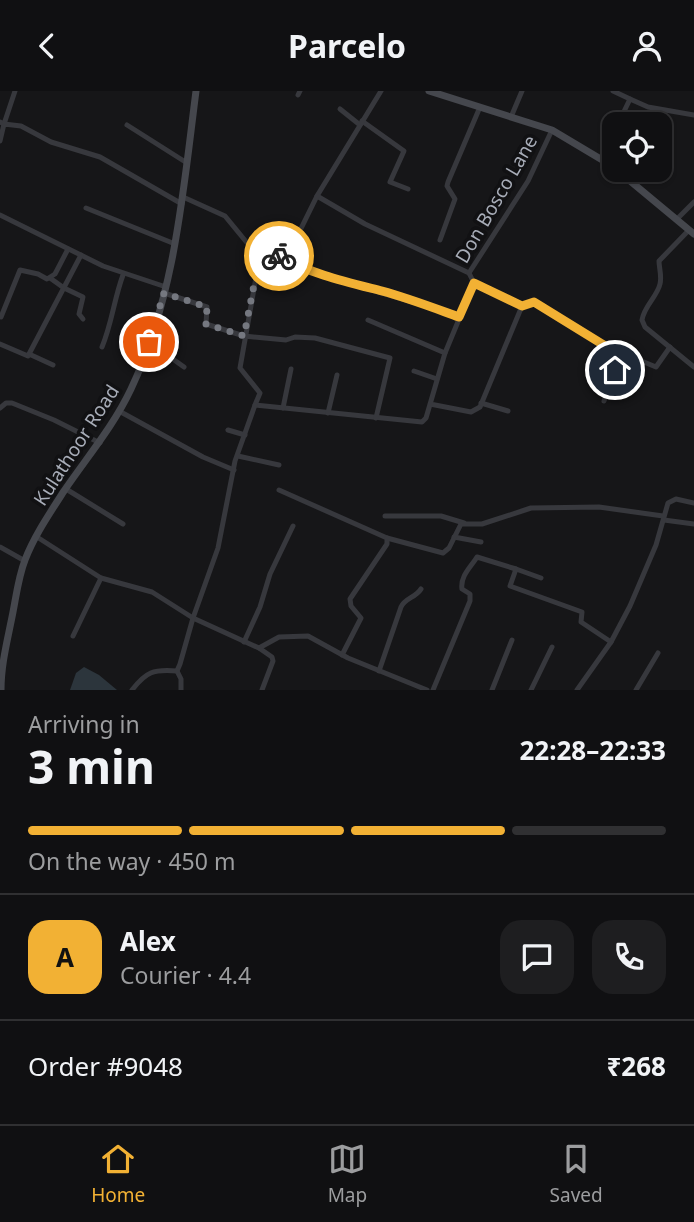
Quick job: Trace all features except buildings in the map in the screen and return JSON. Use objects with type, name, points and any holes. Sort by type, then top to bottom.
[{"type":"main road","name":"Kulathoor Road","points":[[1,690],[1,665],[25,561],[66,489],[100,443],[119,411],[149,342],[165,290],[175,244],[196,91]]},
{"type":"main road","points":[[429,91],[552,130],[602,159]]},
{"type":"main road","points":[[632,182],[692,232]]},
{"type":"street","points":[[0,141],[2,123],[15,91]]},
{"type":"street","points":[[285,260],[317,196],[336,169],[380,91]]},
{"type":"street","points":[[511,117],[522,91]]},
{"type":"street","points":[[613,91],[648,107],[694,115]]},
{"type":"street","points":[[624,112],[630,99]]},
{"type":"street","points":[[440,240],[455,199],[447,186],[448,182],[480,107]]},
{"type":"street","points":[[340,109],[404,151],[390,182],[408,189]]},
{"type":"street","points":[[2,123],[15,124],[51,142],[100,157],[183,201],[225,216],[248,244],[285,260],[341,281],[459,317]]},
{"type":"street","points":[[127,125],[187,163]]},
{"type":"street","name":"Don Bosco Lane","points":[[474,283],[468,273],[528,181],[552,130]]},
{"type":"street","points":[[317,196],[365,225],[468,273]]},
{"type":"street","points":[[677,219],[694,202]]},
{"type":"street","points":[[86,208],[175,244]]},
{"type":"street","points":[[1,218],[123,275],[207,307],[206,324],[244,336],[286,340],[296,337],[315,338],[390,358],[376,418]]},
{"type":"street","points":[[692,232],[661,258],[658,264],[661,274],[660,287],[642,316],[645,327],[694,367]]},
{"type":"street","points":[[50,278],[55,274],[68,249]]},
{"type":"street","points":[[181,690],[181,679],[177,671],[218,548],[234,470],[260,393],[240,368],[261,249]]},
{"type":"street","points":[[29,354],[81,255]]},
{"type":"street","points":[[0,325],[0,317],[20,270],[50,278],[83,297],[79,314],[83,319]]},
{"type":"street","points":[[102,347],[112,321],[113,305],[123,275]]},
{"type":"street","points":[[255,405],[422,422],[426,418],[445,353],[474,283],[522,306],[534,302],[607,347],[656,367],[670,347]]},
{"type":"street","points":[[430,404],[476,411],[522,306]]},
{"type":"street","points":[[368,320],[445,353]]},
{"type":"street","points":[[149,342],[184,367]]},
{"type":"street","points":[[0,344],[53,365]]},
{"type":"street","points":[[604,401],[615,370],[607,347]]},
{"type":"street","points":[[282,408],[291,369]]},
{"type":"street","points":[[414,371],[437,379]]},
{"type":"street","points":[[328,412],[337,375]]},
{"type":"street","points":[[0,408],[6,403],[12,403],[100,443]]},
{"type":"street","points":[[481,403],[508,411]]},
{"type":"street","points":[[119,411],[203,457],[234,470]]},
{"type":"street","points":[[228,430],[245,435]]},
{"type":"street","points":[[238,456],[279,465]]},
{"type":"street","points":[[66,489],[123,524]]},
{"type":"street","points":[[279,490],[387,538],[443,554],[458,527],[464,523]]},
{"type":"street","points":[[577,690],[611,642],[634,597],[668,503],[673,499],[694,503]]},
{"type":"street","points":[[385,516],[441,516],[464,523],[482,524],[531,508],[599,507],[694,524]]},
{"type":"street","points":[[244,642],[260,607],[270,573],[293,526]]},
{"type":"street","points":[[37,537],[101,577],[152,592],[193,618],[259,648],[272,657],[273,661],[262,690]]},
{"type":"street","points":[[454,537],[481,542]]},
{"type":"street","points":[[342,655],[361,618],[351,606],[350,599],[387,544],[387,538]]},
{"type":"street","points":[[0,547],[25,561]]},
{"type":"street","points":[[433,690],[470,601],[470,594],[462,589],[461,585],[467,569],[477,557],[541,578]]},
{"type":"street","points":[[516,569],[510,586],[582,612],[581,622],[611,642]]},
{"type":"street","points":[[73,636],[101,577]]},
{"type":"street","points":[[379,671],[401,607],[421,589]]},
{"type":"street","points":[[259,648],[279,637],[308,636],[342,655],[427,690]]},
{"type":"street","points":[[492,690],[512,640]]},
{"type":"street","points":[[531,690],[552,647]]},
{"type":"street","points":[[636,690],[658,653]]},
{"type":"street","points":[[132,690],[144,675],[164,670],[177,671]]},
{"type":"shaded area","points":[[84,667],[117,690],[70,690],[76,673]]},
{"type":"way so far","points":[[149,342],[164,293],[207,307],[206,324],[244,336],[261,249],[279,256]]},
{"type":"route","points":[[279,256],[341,281],[459,317],[474,283],[522,306],[534,302],[607,347],[611,351],[615,370]]}]
